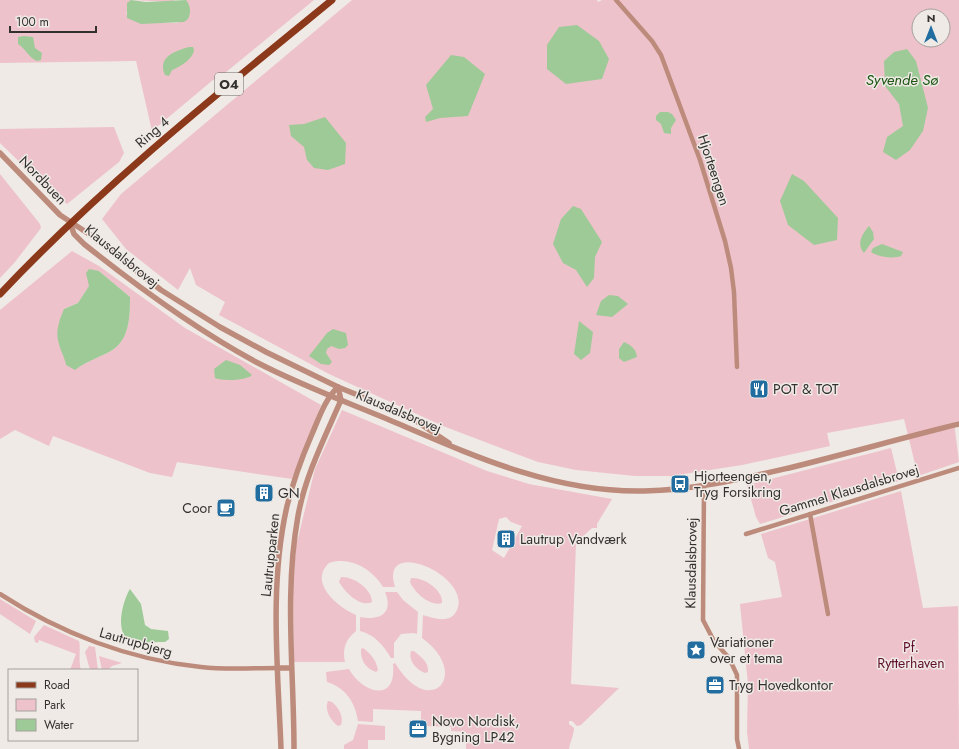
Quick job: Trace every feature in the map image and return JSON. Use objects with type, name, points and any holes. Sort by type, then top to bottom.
[{"type":"main road","name":"Ring 4","points":[[0,294],[70,223],[128,169],[332,0]]},
{"type":"street","name":"Hjorteengen","points":[[616,0],[652,41],[661,55],[700,160],[731,268],[737,366]]},
{"type":"street","name":"Nordbuen","points":[[0,153],[56,212],[70,223]]},
{"type":"street","name":"Klausdalsbrovej","points":[[70,223],[92,236],[161,290],[220,327],[266,352],[338,387],[410,418],[463,451]]},
{"type":"street","name":"Klausdalsbrovej","points":[[70,223],[74,234],[84,244],[178,314],[255,361],[329,395],[463,451],[533,476],[580,486],[642,491],[704,486],[814,462],[959,424]]},
{"type":"street","name":"Lautrupparken","points":[[281,749],[276,599],[279,555],[284,518],[304,452],[329,395],[338,387]]},
{"type":"street","points":[[338,387],[341,400]]},
{"type":"street","name":"Lautrupparken","points":[[294,749],[290,590],[293,546],[298,515],[311,470],[341,400]]},
{"type":"street","name":"Gammel Klausdalsbrovej","points":[[746,534],[959,468]]},
{"type":"street","name":"Klausdalsbrovej","points":[[704,486],[703,620],[714,641],[729,658],[737,674],[737,739],[739,749]]},
{"type":"street","points":[[810,514],[828,614]]},
{"type":"street","name":"Lautrupbjerg","points":[[0,594],[33,614],[86,639],[150,659],[203,668],[278,668]]},
{"type":"street","points":[[278,668],[291,668]]},
{"type":"green space","points":[[0,0],[132,0],[126,14],[148,23],[178,23],[186,0],[314,0],[225,73],[213,80],[152,131],[136,61],[0,63]]},
{"type":"green space","points":[[132,0],[175,0],[172,2]]},
{"type":"green space","points":[[352,0],[597,0],[598,2],[602,0],[959,0],[959,421],[954,422],[959,462],[918,476],[904,419],[827,433],[830,446],[742,465],[671,476],[635,476],[576,470],[538,462],[443,426],[329,374],[219,315],[225,302],[196,285],[190,268],[178,290],[126,249],[102,219],[121,194]]},
{"type":"green space","points":[[114,127],[124,153],[119,162],[67,204],[34,176],[0,143],[0,129]]},
{"type":"green space","points":[[0,174],[40,224],[41,228],[15,262],[0,278]]},
{"type":"green space","points":[[72,251],[99,266],[185,328],[321,405],[292,479],[177,462],[172,477],[150,473],[53,436],[49,446],[15,430],[0,439],[0,310]],"holes":[[[99,271],[130,297],[128,327],[122,341],[111,351],[76,369],[66,365],[64,309],[78,303]]]},
{"type":"green space","points":[[342,410],[487,471],[529,484],[612,499],[597,524],[597,528],[592,528],[576,543],[571,684],[619,688],[581,725],[577,726],[572,721],[569,721],[569,724],[574,728],[569,749],[466,749],[466,732],[451,731],[451,727],[421,726],[421,711],[373,709],[373,722],[358,721],[352,702],[339,688],[327,682],[326,672],[349,669],[362,684],[370,689],[384,689],[390,685],[393,677],[393,664],[395,663],[408,680],[421,689],[432,690],[440,686],[445,677],[444,665],[437,652],[422,638],[423,615],[441,619],[449,618],[456,612],[458,599],[453,586],[441,575],[427,566],[412,562],[400,564],[394,571],[395,587],[383,587],[373,575],[360,566],[345,561],[329,563],[323,571],[322,578],[324,586],[328,594],[334,600],[356,615],[356,631],[347,641],[344,653],[345,662],[294,662],[293,587],[296,546],[315,469]],"holes":[[[506,517],[511,522],[522,526],[504,558],[492,550],[499,519]]]},
{"type":"green space","points":[[891,448],[899,481],[760,524],[756,517],[747,485]]},
{"type":"green space","name":"Pf. Rytterhaven","points":[[901,491],[923,608],[958,606],[959,749],[749,749],[747,732],[748,684],[740,604],[782,597],[775,562],[768,558],[761,534]]},
{"type":"green space","points":[[341,577],[346,577],[361,584],[369,592],[372,602],[363,603],[353,598],[339,582]]},
{"type":"green space","points":[[411,578],[416,578],[432,585],[439,593],[442,603],[432,603],[423,598],[412,586],[410,582]]},
{"type":"green space","points":[[385,592],[397,592],[403,600],[418,612],[417,634],[401,634],[394,643],[394,658],[391,658],[382,645],[374,638],[360,631],[360,617],[374,618],[383,614],[386,610],[388,605]]},
{"type":"green space","points":[[0,599],[36,621],[30,634],[0,614]]},
{"type":"green space","points":[[44,625],[79,641],[81,669],[70,669],[76,654],[39,640],[38,643],[35,642],[34,637]]},
{"type":"green space","points":[[89,646],[95,647],[98,669],[90,669],[85,652]]},
{"type":"green space","points":[[363,648],[374,660],[378,670],[376,672],[369,669],[364,664],[361,653],[361,649]]},
{"type":"green space","points":[[411,651],[414,651],[424,660],[428,668],[428,672],[422,672],[414,665],[410,655]]},
{"type":"green space","points":[[99,656],[122,663],[112,666],[109,669],[102,669]]},
{"type":"green space","points":[[328,701],[332,702],[340,712],[342,718],[341,725],[338,726],[335,724],[329,715],[327,708]]},
{"type":"green space","points":[[358,724],[385,726],[385,740],[368,740],[368,749],[344,749],[344,745],[353,740]]},
{"type":"water","points":[[131,0],[146,2],[186,0],[190,7],[190,14],[188,19],[184,22],[141,24],[127,18],[127,3]]},
{"type":"water","points":[[577,25],[599,41],[609,59],[602,79],[566,84],[547,69],[547,45],[559,27]]},
{"type":"water","points":[[18,37],[33,37],[35,48],[42,53],[41,60],[34,60],[18,44]]},
{"type":"water","points":[[193,47],[194,50],[189,59],[182,65],[172,70],[169,76],[165,75],[163,64],[165,59],[173,53]]},
{"type":"water","name":"Syvende Sø","points":[[907,49],[916,61],[928,108],[923,131],[910,150],[896,160],[883,152],[887,137],[903,126],[899,104],[885,86],[884,61],[894,52]]},
{"type":"water","points":[[451,55],[464,57],[485,74],[468,116],[440,118],[426,122],[425,117],[433,109],[426,85]]},
{"type":"water","points":[[660,112],[668,112],[672,114],[676,120],[671,128],[671,134],[664,133],[661,124],[656,120],[656,116]]},
{"type":"water","points":[[325,117],[346,143],[345,164],[328,170],[314,168],[307,160],[304,147],[291,136],[289,125],[304,124]]},
{"type":"water","points":[[792,174],[804,181],[838,218],[837,240],[814,245],[788,225],[780,201]]},
{"type":"water","points":[[573,206],[581,209],[602,242],[595,257],[594,278],[587,287],[576,270],[563,263],[553,244],[561,219]]},
{"type":"water","points":[[869,226],[873,232],[874,239],[864,253],[860,243],[864,232]]},
{"type":"water","points":[[882,244],[903,252],[901,256],[886,257],[871,252],[873,248]]},
{"type":"water","points":[[89,269],[99,271],[130,297],[129,320],[128,327],[122,341],[117,346],[111,351],[89,361],[75,370],[66,365],[60,347],[58,340],[59,322],[64,309],[78,303],[89,286],[86,273]]},
{"type":"water","points":[[609,295],[618,296],[628,304],[612,317],[596,315],[601,301]]},
{"type":"water","points":[[579,321],[593,332],[590,353],[581,360],[574,354]]},
{"type":"water","points":[[333,329],[346,333],[348,345],[345,348],[339,349],[331,346],[327,349],[326,353],[332,362],[329,365],[321,364],[309,356],[327,333]]},
{"type":"water","points":[[624,342],[633,348],[637,357],[624,362],[619,358],[619,349]]},
{"type":"water","points":[[226,360],[240,365],[252,375],[234,380],[215,378],[214,369]]},
{"type":"water","points":[[130,589],[141,604],[145,625],[151,629],[168,631],[169,639],[165,642],[138,642],[130,640],[125,636],[122,631],[121,616],[127,594]]},
{"type":"place","name":"POT & TOT","points":[[759,389]]},
{"type":"place","name":"Hjorteengen, Tryg Forsikring","points":[[680,484]]},
{"type":"place","name":"GN","points":[[264,493]]},
{"type":"place","name":"Coor","points":[[226,508]]},
{"type":"place","name":"Lautrup Vandværk","points":[[506,539]]},
{"type":"place","name":"Variationer over et tema","points":[[696,650]]},
{"type":"place","name":"Tryg Hovedkontor","points":[[715,685]]},
{"type":"place","name":"Novo Nordisk, Bygning LP42","points":[[418,729]]}]
